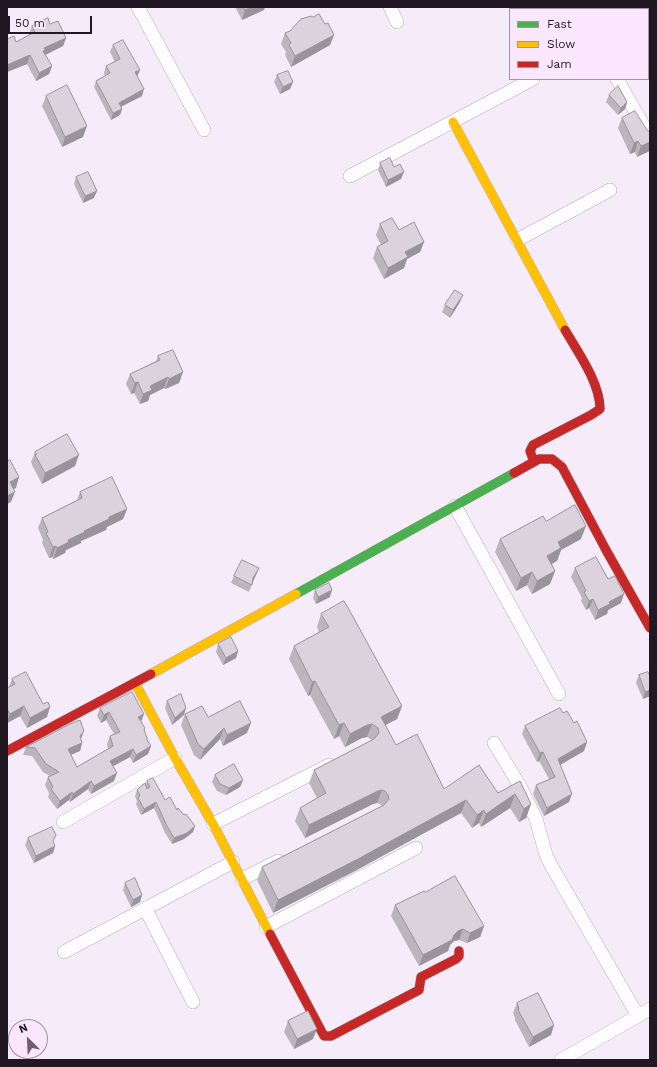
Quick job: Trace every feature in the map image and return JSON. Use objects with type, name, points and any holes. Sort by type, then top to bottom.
[{"type":"street","points":[[138,7],[204,130]]},
{"type":"street","points":[[390,7],[396,22]]},
{"type":"street","points":[[350,176],[531,80]]},
{"type":"street","points":[[618,80],[645,118],[650,137]]},
{"type":"street","points":[[453,122],[594,383],[601,399],[600,409],[533,445],[529,452],[534,462]]},
{"type":"street","points":[[517,240],[610,190]]},
{"type":"street","points":[[7,751],[135,683],[539,459],[552,459],[562,467],[650,628]]},
{"type":"street","points":[[456,506],[559,694]]},
{"type":"street","points":[[135,683],[175,758],[213,824],[325,1037],[337,1033],[418,990],[421,977],[456,959],[459,956],[459,952]]},
{"type":"street","points":[[494,743],[521,788],[536,818],[546,855],[552,867],[638,1016]]},
{"type":"street","points":[[63,822],[175,758]]},
{"type":"street","points":[[213,824],[338,760]]},
{"type":"street","points":[[266,927],[416,848]]},
{"type":"street","points":[[242,879],[291,854]]},
{"type":"street","points":[[64,952],[233,862]]},
{"type":"street","points":[[146,908],[193,1002]]},
{"type":"street","points":[[561,1060],[650,1009]]},
{"type":"building","points":[[244,7],[251,7],[245,10]]},
{"type":"building","points":[[319,14],[325,24],[328,23],[334,35],[295,56],[289,45],[291,43],[285,33],[290,31],[301,19],[311,16],[313,17]]},
{"type":"building","points":[[48,18],[50,24],[58,21],[66,38],[44,48],[45,50],[43,51],[52,66],[39,73],[30,55],[7,65],[7,39],[14,36],[16,42],[35,32],[32,26]]},
{"type":"building","points":[[123,40],[140,70],[135,72],[144,89],[119,103],[122,109],[113,113],[96,81],[110,73],[106,66],[120,59],[113,45]]},
{"type":"building","points":[[288,71],[293,82],[283,87],[277,75]]},
{"type":"building","points":[[67,85],[87,126],[65,137],[46,96]]},
{"type":"building","points":[[618,86],[627,102],[621,108],[609,95]]},
{"type":"building","points":[[635,111],[647,130],[650,132],[650,142],[641,146],[638,141],[634,143],[622,118]]},
{"type":"building","points":[[390,158],[394,167],[400,164],[404,172],[388,180],[380,163]]},
{"type":"building","points":[[88,172],[97,191],[85,196],[76,177]]},
{"type":"building","points":[[392,218],[399,230],[414,222],[424,242],[405,252],[408,257],[388,268],[377,247],[388,241],[380,224]]},
{"type":"building","points":[[455,290],[463,295],[453,310],[445,305]]},
{"type":"building","points":[[173,350],[183,372],[169,379],[168,377],[150,386],[152,390],[143,394],[138,382],[135,383],[130,374],[160,360],[158,356]]},
{"type":"building","points":[[67,434],[79,455],[45,473],[35,455],[37,454],[35,452]]},
{"type":"building","points":[[10,460],[19,477],[10,482],[15,492],[7,496],[7,462]]},
{"type":"building","points":[[112,477],[127,509],[109,517],[109,519],[68,540],[69,542],[57,548],[56,546],[53,547],[46,533],[48,532],[42,518],[82,498],[80,492]]},
{"type":"building","points":[[575,505],[586,526],[558,542],[561,548],[547,556],[555,571],[537,581],[532,572],[521,578],[500,539],[543,516],[546,521]]},
{"type":"building","points":[[596,557],[608,579],[615,576],[624,594],[598,610],[593,599],[589,601],[584,592],[586,591],[575,568]]},
{"type":"building","points":[[242,560],[259,568],[253,578],[252,585],[234,576]]},
{"type":"building","points":[[329,583],[332,590],[318,597],[315,590]]},
{"type":"building","points":[[344,601],[402,706],[381,717],[396,745],[417,734],[444,789],[479,765],[498,793],[520,781],[531,804],[524,809],[515,794],[486,814],[484,810],[477,815],[466,800],[358,859],[278,900],[262,867],[384,805],[389,799],[385,791],[378,791],[309,825],[300,808],[326,793],[314,770],[374,739],[379,733],[378,728],[372,724],[350,734],[344,723],[339,725],[315,681],[312,682],[294,646],[329,627],[321,614]]},
{"type":"building","points":[[231,637],[238,651],[226,658],[218,644]]},
{"type":"building","points":[[26,672],[43,704],[48,702],[50,707],[30,718],[24,706],[10,714],[7,709],[7,688],[15,684],[12,679]]},
{"type":"building","points":[[648,672],[650,676],[650,690],[645,692],[639,675]]},
{"type":"building","points":[[132,692],[144,714],[138,717],[145,728],[147,740],[151,746],[136,755],[133,749],[110,761],[117,773],[94,786],[91,781],[60,801],[51,789],[53,787],[48,777],[59,772],[46,764],[35,748],[26,747],[80,720],[84,731],[80,736],[82,743],[68,749],[77,767],[113,746],[110,736],[120,732],[109,712],[104,715],[100,708]]},
{"type":"building","points":[[181,694],[186,708],[175,718],[167,701]]},
{"type":"building","points":[[240,701],[251,723],[227,735],[224,728],[204,749],[198,744],[185,714],[202,706],[208,717]]},
{"type":"building","points":[[560,708],[563,713],[567,711],[574,723],[577,721],[587,742],[558,759],[572,794],[547,808],[536,785],[555,777],[543,752],[540,753],[525,726]]},
{"type":"building","points":[[234,764],[243,780],[229,788],[220,784],[215,775]]},
{"type":"building","points":[[153,778],[165,800],[170,797],[177,810],[178,808],[184,815],[186,814],[195,826],[187,833],[174,838],[156,802],[144,809],[138,798],[140,795],[137,790],[145,783],[147,789],[150,787],[147,781]]},
{"type":"building","points":[[52,827],[56,835],[53,841],[55,846],[36,856],[28,838]]},
{"type":"building","points":[[455,876],[484,926],[470,933],[463,929],[458,931],[452,940],[423,955],[395,905],[424,891],[425,892]]},
{"type":"building","points":[[135,878],[142,895],[133,900],[125,883]]},
{"type":"building","points":[[538,993],[554,1025],[533,1037],[518,1010],[517,1003]]},
{"type":"building","points":[[308,1011],[317,1029],[297,1039],[288,1021]]},
{"type":"traffic: fast","points":[[296,594],[514,473]]},
{"type":"traffic: slow","points":[[453,122],[565,330]]},
{"type":"traffic: slow","points":[[151,674],[296,594]]},
{"type":"traffic: slow","points":[[135,683],[175,758],[213,824],[270,934]]},
{"type":"traffic: jam","points":[[534,462],[530,451],[533,445],[600,409],[599,399],[592,378],[565,330]]},
{"type":"traffic: jam","points":[[514,473],[539,459],[552,459],[562,467],[650,628]]},
{"type":"traffic: jam","points":[[7,751],[151,674]]},
{"type":"traffic: jam","points":[[270,934],[324,1036],[331,1036],[419,990],[421,977],[456,959],[459,956],[459,951]]}]
